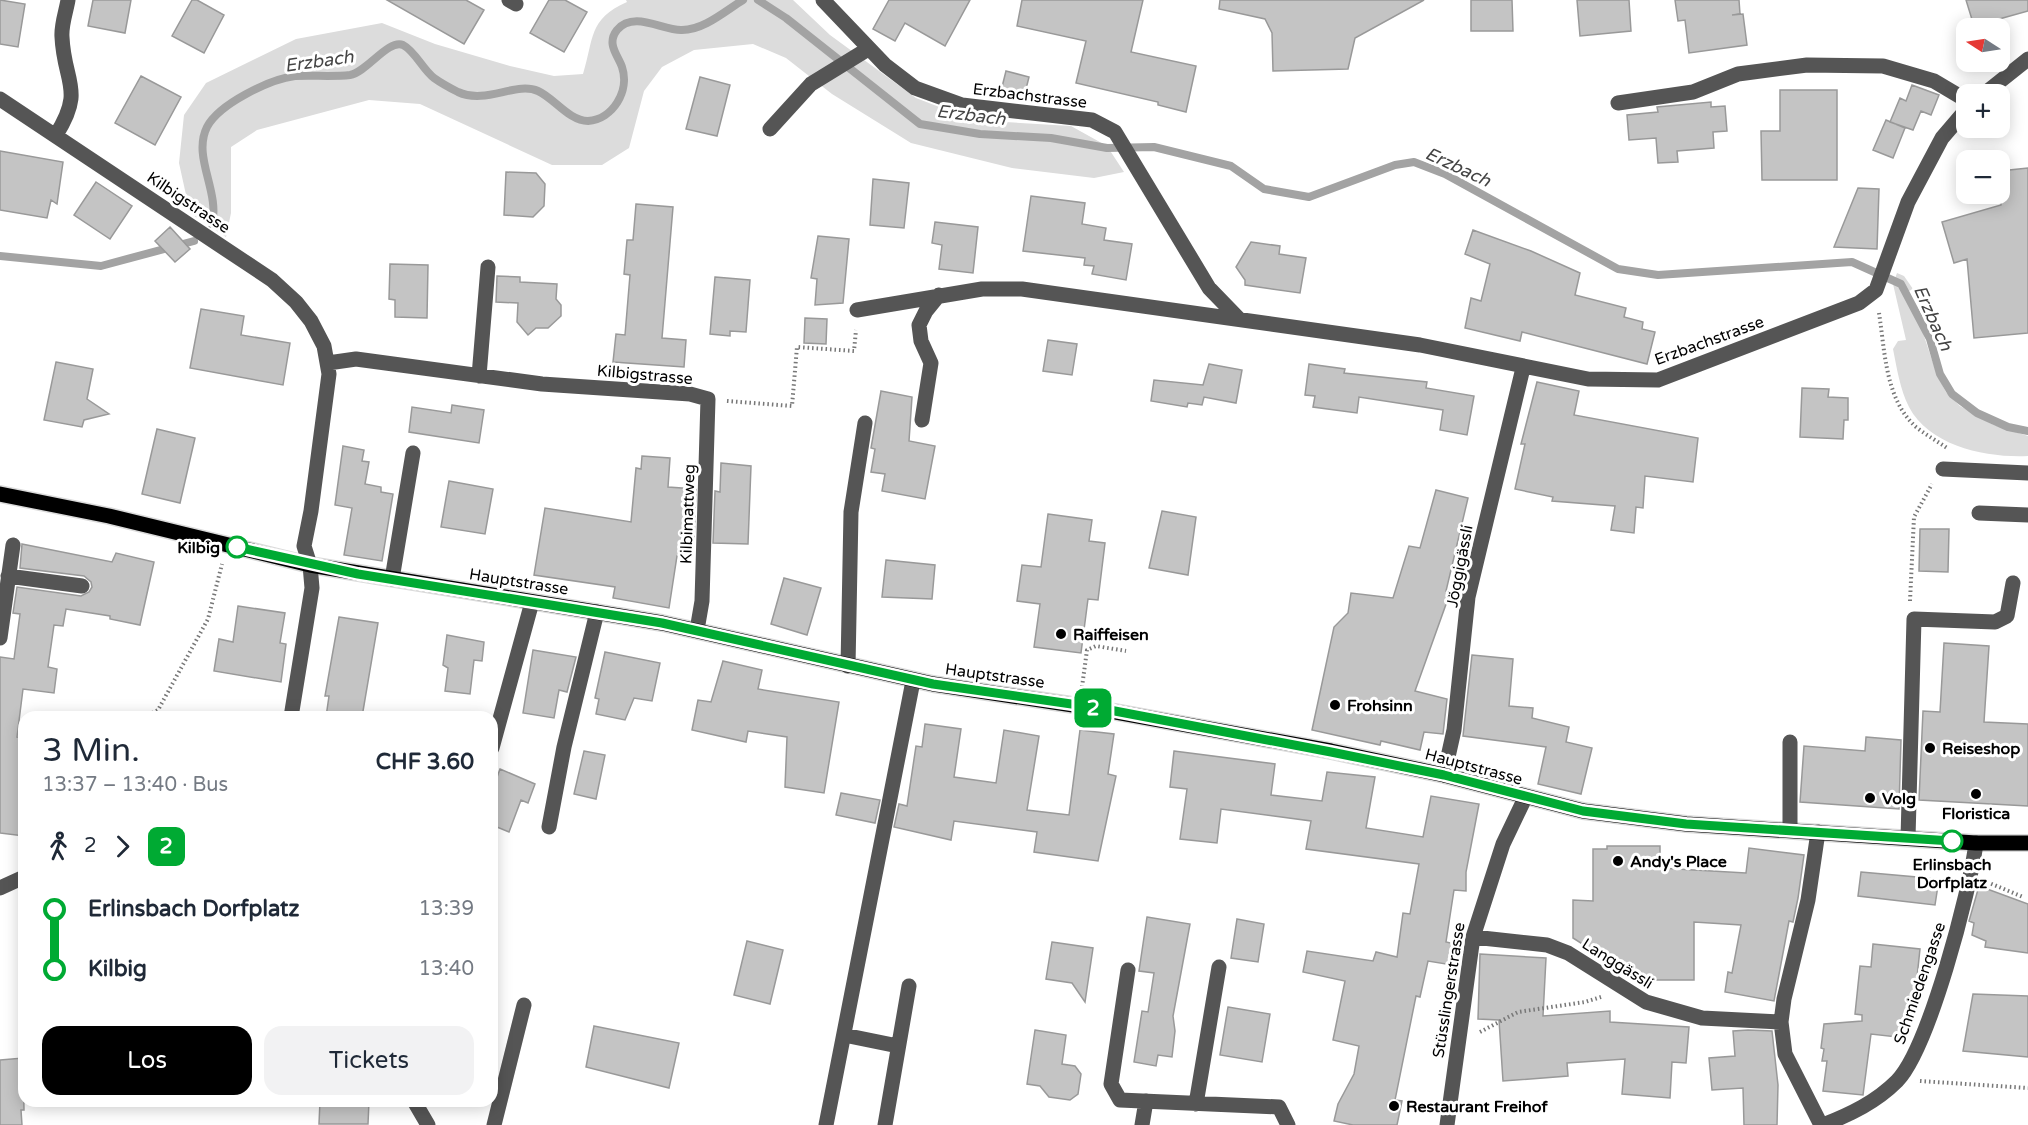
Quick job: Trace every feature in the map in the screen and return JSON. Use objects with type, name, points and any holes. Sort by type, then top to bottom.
[{"type":"main road","name":"Hauptstrasse","points":[[0,494],[91,512],[310,565],[696,630],[913,681],[1080,706],[1444,775],[1525,798],[1605,815],[1686,824],[1976,843],[2028,843]]},
{"type":"street","points":[[56,135],[69,115],[72,103],[73,90],[62,35],[68,0]]},
{"type":"street","name":"Erzbachstrasse","points":[[823,0],[868,49],[915,88],[962,105],[1092,120],[1116,132],[1138,165],[1209,288],[1239,319]]},
{"type":"street","points":[[770,129],[811,84],[868,49]]},
{"type":"street","points":[[1997,84],[2028,59]]},
{"type":"street","points":[[1618,103],[1693,92],[1738,74],[1808,65],[1883,66],[1934,81],[1956,94]]},
{"type":"street","name":"Kilbigstrasse","points":[[0,99],[272,280],[296,302],[311,321],[324,346],[328,363],[328,386],[304,546],[310,565],[312,588],[292,711]]},
{"type":"street","points":[[1876,290],[1908,202],[1942,138],[1956,122]]},
{"type":"street","points":[[480,376],[488,267]]},
{"type":"street","name":"Erzbachstrasse","points":[[857,310],[982,289],[1022,289],[1420,345],[1522,368],[1588,379],[1658,380],[1859,303],[1876,290]]},
{"type":"street","points":[[922,420],[931,363],[921,341],[920,326],[926,311],[939,295]]},
{"type":"street","name":"Kilbigstrasse","points":[[328,363],[356,359],[480,376],[690,394],[708,399]]},
{"type":"street","name":"Jöggigässli","points":[[1444,775],[1454,730],[1468,597],[1522,368]]},
{"type":"street","name":"Kilbimattweg","points":[[696,630],[702,600],[708,399]]},
{"type":"street","points":[[848,666],[851,512],[865,423]]},
{"type":"street","points":[[392,579],[413,453]]},
{"type":"street","points":[[1943,469],[2028,473]]},
{"type":"street","points":[[1979,513],[2028,514]]},
{"type":"street","points":[[0,638],[13,545]]},
{"type":"street","points":[[8,576],[82,586]]},
{"type":"street","points":[[1908,838],[1914,619],[1995,622],[2007,616],[2013,583]]},
{"type":"street","points":[[498,726],[532,602]]},
{"type":"street","points":[[549,827],[564,747],[597,612]]},
{"type":"street","points":[[826,1125],[913,681]]},
{"type":"street","points":[[1790,742],[1790,830]]},
{"type":"street","name":"Stüsslingerstrasse","points":[[1447,1125],[1473,937],[1503,844],[1525,798]]},
{"type":"street","points":[[1818,832],[1808,900],[1784,999],[1781,1022],[1785,1054],[1822,1125]]},
{"type":"street","name":"Schmiedengasse","points":[[1822,1125],[1863,1108],[1899,1079],[1911,1060],[1926,1027],[1972,876],[1976,843]]},
{"type":"street","points":[[0,886],[18,879]]},
{"type":"street","name":"Langgässli","points":[[1473,937],[1547,945],[1568,953],[1646,1002],[1702,1018],[1781,1022]]},
{"type":"street","points":[[1196,1104],[1219,967]]},
{"type":"street","points":[[1128,970],[1111,1084],[1120,1100],[1279,1107],[1288,1125]]},
{"type":"street","points":[[885,1125],[909,986]]},
{"type":"street","points":[[494,1125],[524,1005]]},
{"type":"street","points":[[844,1035],[898,1046]]},
{"type":"street","points":[[1142,1125],[1146,1101]]},
{"type":"street","points":[[418,1107],[428,1125]]},
{"type":"path","points":[[1876,290],[1884,356],[1894,393],[1902,410],[1916,426],[1948,449]]},
{"type":"path","points":[[708,399],[792,406],[796,347],[854,351],[857,310]]},
{"type":"path","points":[[1914,619],[1910,597],[1914,517],[1924,494],[1943,469]]},
{"type":"path","points":[[156,711],[208,619],[226,544]]},
{"type":"path","points":[[1080,706],[1087,650],[1096,646],[1126,651]]},
{"type":"path","points":[[1972,876],[2023,897]]},
{"type":"path","points":[[1457,1042],[1518,1012],[1585,1002],[1623,989]]},
{"type":"path","points":[[1899,1079],[2028,1088]]},
{"type":"shaded area","points":[[626,0],[793,0],[830,35],[916,98],[973,120],[1071,126],[1107,146],[1124,172],[1094,178],[1012,168],[911,143],[832,94],[786,58],[753,44],[694,50],[662,67],[644,91],[629,148],[602,165],[552,165],[420,104],[369,100],[257,130],[231,147],[231,213],[226,237],[190,213],[179,163],[184,115],[206,83],[296,39],[382,23],[435,44],[510,66],[554,76],[583,74],[594,31],[605,15],[627,2]]},
{"type":"shaded area","points":[[1897,273],[1904,276],[1913,289],[1909,291],[1937,375],[1946,392],[1960,406],[1994,425],[2028,436],[2028,456],[1995,455],[1961,447],[1945,441],[1919,421],[1903,393],[1893,349],[1898,341],[1906,340],[1893,284]]},
{"type":"building","points":[[0,0],[25,4],[18,47],[0,44]]},
{"type":"building","points":[[93,0],[131,0],[125,33],[88,26]]},
{"type":"building","points":[[192,0],[197,0],[224,15],[204,53],[172,36]]},
{"type":"building","points":[[387,0],[466,0],[484,10],[464,44]]},
{"type":"building","points":[[549,0],[565,0],[587,12],[564,52],[530,33]]},
{"type":"building","points":[[889,0],[970,0],[945,46],[905,23],[895,41],[873,29]]},
{"type":"building","points":[[1022,0],[1143,0],[1131,52],[1196,66],[1186,112],[1158,105],[1158,102],[1076,83],[1086,41],[1017,26]]},
{"type":"building","points":[[1220,0],[1424,0],[1355,38],[1348,69],[1273,71],[1272,33],[1265,19],[1219,9]]},
{"type":"building","points":[[1471,0],[1512,0],[1513,31],[1471,31]]},
{"type":"building","points":[[1577,0],[1629,0],[1631,31],[1580,36]]},
{"type":"building","points":[[1675,0],[1739,0],[1740,14],[1732,15],[1743,14],[1747,45],[1689,53],[1685,20],[1678,21]]},
{"type":"building","points":[[1966,0],[2028,0],[2028,11],[2003,18],[1972,18]]},
{"type":"building","points":[[1006,71],[1029,77],[1023,101],[1000,95]]},
{"type":"building","points":[[141,76],[181,97],[155,145],[115,123]]},
{"type":"building","points":[[700,77],[730,85],[717,136],[686,129]]},
{"type":"building","points":[[1912,85],[1939,95],[1931,115],[1921,111],[1913,130],[1890,122],[1900,98],[1906,101]]},
{"type":"building","points":[[1780,90],[1837,90],[1837,180],[1762,180],[1761,131],[1780,131]]},
{"type":"building","points":[[1711,102],[1711,107],[1725,106],[1727,131],[1713,132],[1714,148],[1677,151],[1678,162],[1658,163],[1656,138],[1629,140],[1627,115],[1658,112],[1657,107]]},
{"type":"building","points":[[1886,120],[1905,128],[1893,158],[1873,150]]},
{"type":"building","points":[[0,151],[63,162],[57,204],[51,200],[47,218],[0,210]]},
{"type":"building","points":[[2028,168],[2028,333],[1974,338],[1967,259],[1954,263],[1942,222],[2001,204],[2010,204],[2010,170]]},
{"type":"building","points":[[506,172],[536,173],[545,184],[544,206],[533,217],[504,215]]},
{"type":"building","points":[[873,179],[909,183],[904,228],[870,225]]},
{"type":"building","points":[[96,182],[132,206],[110,239],[74,215]]},
{"type":"building","points":[[1858,188],[1879,189],[1877,249],[1834,247]]},
{"type":"building","points":[[1031,196],[1085,203],[1082,224],[1106,228],[1104,240],[1132,244],[1126,280],[1092,274],[1094,266],[1084,265],[1085,258],[1023,251]]},
{"type":"building","points":[[636,204],[673,207],[662,338],[686,340],[684,367],[613,362],[616,334],[625,335],[630,275],[624,274],[627,240],[633,240]]},
{"type":"building","points":[[935,222],[978,227],[973,273],[939,269],[942,245],[932,243]]},
{"type":"building","points":[[170,227],[190,249],[175,262],[155,241]]},
{"type":"building","points":[[1473,230],[1531,251],[1580,273],[1575,295],[1626,308],[1624,317],[1643,322],[1642,329],[1655,332],[1647,364],[1522,332],[1520,341],[1465,328],[1471,298],[1481,301],[1490,264],[1465,254]]},
{"type":"building","points":[[818,236],[849,239],[843,303],[815,305],[817,279],[811,278]]},
{"type":"building","points":[[1251,242],[1280,246],[1279,254],[1306,258],[1300,293],[1245,285],[1245,280],[1236,267]]},
{"type":"building","points":[[390,264],[428,265],[427,318],[395,317],[395,300],[389,299]]},
{"type":"building","points":[[497,276],[520,277],[520,282],[557,284],[556,299],[561,305],[561,316],[548,328],[536,328],[528,335],[517,322],[518,303],[496,302]]},
{"type":"building","points":[[715,277],[750,280],[746,332],[730,331],[730,336],[710,334]]},
{"type":"building","points":[[201,309],[244,316],[241,335],[290,343],[283,385],[190,368]]},
{"type":"building","points":[[805,318],[827,319],[826,344],[804,343]]},
{"type":"building","points":[[1048,340],[1077,344],[1072,375],[1043,371]]},
{"type":"building","points":[[56,362],[93,369],[87,399],[109,414],[84,420],[82,427],[44,420]]},
{"type":"building","points":[[1209,364],[1242,370],[1236,403],[1204,397],[1202,405],[1188,403],[1187,407],[1151,401],[1154,380],[1203,385]]},
{"type":"building","points":[[1309,364],[1345,369],[1344,373],[1427,382],[1426,388],[1474,396],[1467,435],[1440,430],[1443,410],[1359,397],[1357,413],[1313,407],[1315,396],[1305,395]]},
{"type":"building","points":[[1537,382],[1579,391],[1574,415],[1698,438],[1693,482],[1645,476],[1643,508],[1636,507],[1634,533],[1611,530],[1615,506],[1552,501],[1553,497],[1515,489],[1525,444],[1521,444]]},
{"type":"building","points":[[1802,388],[1829,389],[1828,397],[1848,398],[1848,420],[1844,420],[1843,439],[1800,437]]},
{"type":"building","points":[[881,391],[912,397],[909,441],[935,446],[925,499],[882,491],[885,474],[871,472],[875,449],[871,448]]},
{"type":"building","points":[[452,405],[484,410],[479,443],[409,432],[412,407],[451,413]]},
{"type":"building","points":[[157,429],[195,438],[180,503],[142,494]]},
{"type":"building","points":[[343,446],[364,450],[362,461],[369,462],[365,484],[381,487],[381,492],[393,494],[382,561],[344,555],[352,508],[335,505]]},
{"type":"building","points":[[642,456],[670,458],[668,487],[696,489],[694,542],[687,542],[684,556],[677,556],[669,608],[613,598],[615,587],[534,575],[545,508],[631,522],[636,468],[641,469]]},
{"type":"building","points":[[721,463],[751,466],[748,544],[713,543],[715,491],[720,492]]},
{"type":"building","points":[[449,481],[493,489],[485,534],[441,527]]},
{"type":"building","points":[[1436,490],[1468,498],[1446,591],[1450,593],[1415,691],[1447,699],[1443,734],[1424,732],[1420,750],[1381,741],[1380,745],[1312,730],[1334,627],[1348,613],[1351,593],[1393,598],[1409,546],[1420,548]]},
{"type":"building","points":[[1162,511],[1196,517],[1188,575],[1149,568]]},
{"type":"building","points":[[1048,514],[1092,520],[1089,541],[1105,543],[1098,600],[1088,599],[1081,653],[1034,647],[1040,604],[1017,601],[1022,565],[1041,567]]},
{"type":"building","points":[[1920,529],[1949,529],[1948,572],[1919,571]]},
{"type":"building","points":[[22,544],[112,562],[116,553],[154,562],[140,625],[110,619],[110,616],[66,609],[63,626],[54,625],[48,667],[57,669],[54,693],[23,689],[20,711],[18,711],[18,835],[0,833],[0,657],[14,659],[20,614],[13,613],[17,587],[81,596],[89,592],[92,587],[91,582],[84,576],[20,568]]},
{"type":"building","points":[[886,560],[935,565],[932,599],[882,597]]},
{"type":"building","points":[[784,578],[821,588],[807,635],[771,624]]},
{"type":"building","points":[[238,606],[285,613],[280,643],[286,644],[281,682],[214,671],[219,639],[233,642]]},
{"type":"building","points":[[339,617],[378,623],[363,711],[327,711],[329,696],[325,696]]},
{"type":"building","points":[[447,635],[484,642],[482,661],[474,660],[470,694],[445,691],[448,668],[443,665]]},
{"type":"building","points":[[1944,643],[1989,646],[1984,722],[2028,724],[2028,806],[1919,800],[1923,711],[1940,712]]},
{"type":"building","points":[[533,650],[576,657],[567,692],[559,690],[554,718],[523,713]]},
{"type":"building","points":[[605,652],[660,663],[652,701],[634,698],[625,720],[596,714],[599,699],[595,698]]},
{"type":"building","points":[[1472,655],[1513,659],[1509,706],[1533,708],[1532,718],[1569,727],[1566,742],[1592,748],[1581,794],[1538,784],[1546,747],[1463,736]]},
{"type":"building","points":[[723,661],[762,670],[758,689],[839,702],[824,793],[785,787],[787,737],[748,731],[746,742],[692,730],[698,700],[711,702]]},
{"type":"building","points":[[925,724],[961,729],[954,777],[996,783],[1004,730],[1039,736],[1027,810],[1069,815],[1080,730],[1114,734],[1108,774],[1116,776],[1098,861],[1034,852],[1037,832],[954,821],[951,840],[894,827],[899,804],[907,806],[916,746],[922,747]]},
{"type":"building","points":[[1866,737],[1901,740],[1899,809],[1800,802],[1804,746],[1865,751]]},
{"type":"building","points":[[584,751],[605,755],[596,799],[574,794]]},
{"type":"building","points":[[1174,751],[1275,764],[1271,795],[1322,801],[1327,772],[1375,777],[1366,828],[1423,837],[1431,796],[1479,804],[1466,872],[1466,891],[1454,890],[1446,942],[1455,944],[1452,965],[1428,961],[1420,997],[1416,996],[1395,1100],[1402,1101],[1397,1125],[1353,1125],[1334,1121],[1338,1104],[1354,1074],[1359,1046],[1333,1040],[1345,981],[1303,972],[1307,951],[1373,961],[1376,952],[1397,957],[1403,913],[1410,914],[1419,864],[1306,849],[1311,821],[1221,809],[1217,843],[1180,839],[1187,789],[1170,787]]},
{"type":"building","points":[[500,769],[535,784],[528,803],[521,800],[509,832],[498,827],[498,774]]},
{"type":"building","points":[[841,793],[880,800],[875,823],[836,815]]},
{"type":"building","points":[[1607,846],[1660,846],[1660,868],[1746,873],[1749,848],[1804,855],[1798,898],[1793,922],[1789,921],[1774,1001],[1725,992],[1728,972],[1732,973],[1741,925],[1694,922],[1694,980],[1654,980],[1609,954],[1609,961],[1573,938],[1573,900],[1593,901],[1593,849],[1607,849]]},
{"type":"building","points":[[1861,872],[1939,879],[1935,905],[1858,896]]},
{"type":"building","points":[[1979,886],[2028,904],[2028,953],[1985,947],[1986,941],[1972,935],[1974,923],[1969,921]]},
{"type":"building","points":[[1147,917],[1190,924],[1173,1016],[1175,1031],[1172,1057],[1158,1055],[1156,1066],[1134,1062],[1142,1011],[1148,1012],[1154,973],[1139,971]]},
{"type":"building","points":[[1237,919],[1264,924],[1258,962],[1231,958]]},
{"type":"building","points":[[747,941],[783,950],[770,1004],[734,995]]},
{"type":"building","points":[[1052,942],[1093,948],[1085,1002],[1072,983],[1046,979]]},
{"type":"building","points":[[1873,944],[1920,949],[1915,996],[1911,996],[1906,1038],[1871,1034],[1863,1095],[1823,1091],[1827,1061],[1822,1061],[1824,1024],[1862,1021],[1862,1015],[1855,1014],[1860,966],[1871,967]]},
{"type":"building","points":[[1480,954],[1546,958],[1543,1016],[1610,1011],[1610,1022],[1689,1027],[1686,1063],[1672,1062],[1670,1098],[1622,1094],[1625,1059],[1567,1063],[1568,1076],[1503,1081],[1499,1020],[1478,1019]]},
{"type":"building","points":[[1973,994],[2028,996],[2028,1057],[1963,1051]]},
{"type":"building","points":[[1228,1007],[1270,1014],[1262,1062],[1220,1055]]},
{"type":"building","points":[[594,1026],[679,1043],[669,1088],[586,1067]]},
{"type":"building","points":[[1035,1030],[1066,1035],[1062,1064],[1075,1066],[1081,1074],[1078,1094],[1070,1100],[1049,1097],[1040,1086],[1027,1084]]},
{"type":"building","points":[[1733,1031],[1772,1031],[1778,1085],[1777,1125],[1744,1125],[1743,1088],[1712,1090],[1709,1058],[1735,1056]]},
{"type":"building","points":[[18,1058],[18,1107],[24,1107],[24,1110],[21,1110],[22,1125],[0,1125],[0,1060]]},
{"type":"building","points":[[320,1107],[369,1107],[368,1124],[319,1124]]},
{"type":"waterway","name":"Erzbach","points":[[212,224],[212,199],[204,162],[203,138],[213,118],[259,87],[295,76],[336,76],[357,73],[384,51],[397,44],[407,48],[434,78],[458,92],[479,96],[520,89],[538,91],[574,117],[588,121],[605,115],[612,109],[621,94],[624,76],[613,40],[617,30],[624,24],[640,21],[674,29],[690,29],[714,19],[743,0]]},
{"type":"waterway","name":"Erzbach","points":[[758,0],[786,18],[920,124],[980,134],[1051,138],[1107,148],[1154,147],[1231,166],[1264,189],[1309,197],[1395,165],[1414,162],[1445,174],[1618,269],[1658,275],[1852,262],[1901,284],[1930,339],[1940,374],[1952,394],[1977,413],[2008,427],[2028,431]]},
{"type":"waterway","name":"Erzbach","points":[[0,256],[101,266],[194,241]]},
{"type":"bus line","name":"2","points":[[237,547],[358,574],[662,623],[933,684],[1099,708],[1331,752],[1444,775],[1525,798],[1605,815],[1686,824],[1952,841]]},
{"type":"place","name":"Kilbig","points":[[237,547]]},
{"type":"place","name":"Raiffeisen","points":[[1061,634]]},
{"type":"place","name":"Frohsinn","points":[[1335,705]]},
{"type":"place","name":"Reiseshop","points":[[1930,748]]},
{"type":"place","name":"Floristica","points":[[1976,794]]},
{"type":"place","name":"Volg","points":[[1870,798]]},
{"type":"place","name":"Erlinsbach Dorfplatz","points":[[1952,841]]},
{"type":"place","name":"Andy's Place","points":[[1618,861]]},
{"type":"place","name":"Restaurant Freihof","points":[[1394,1106]]}]
